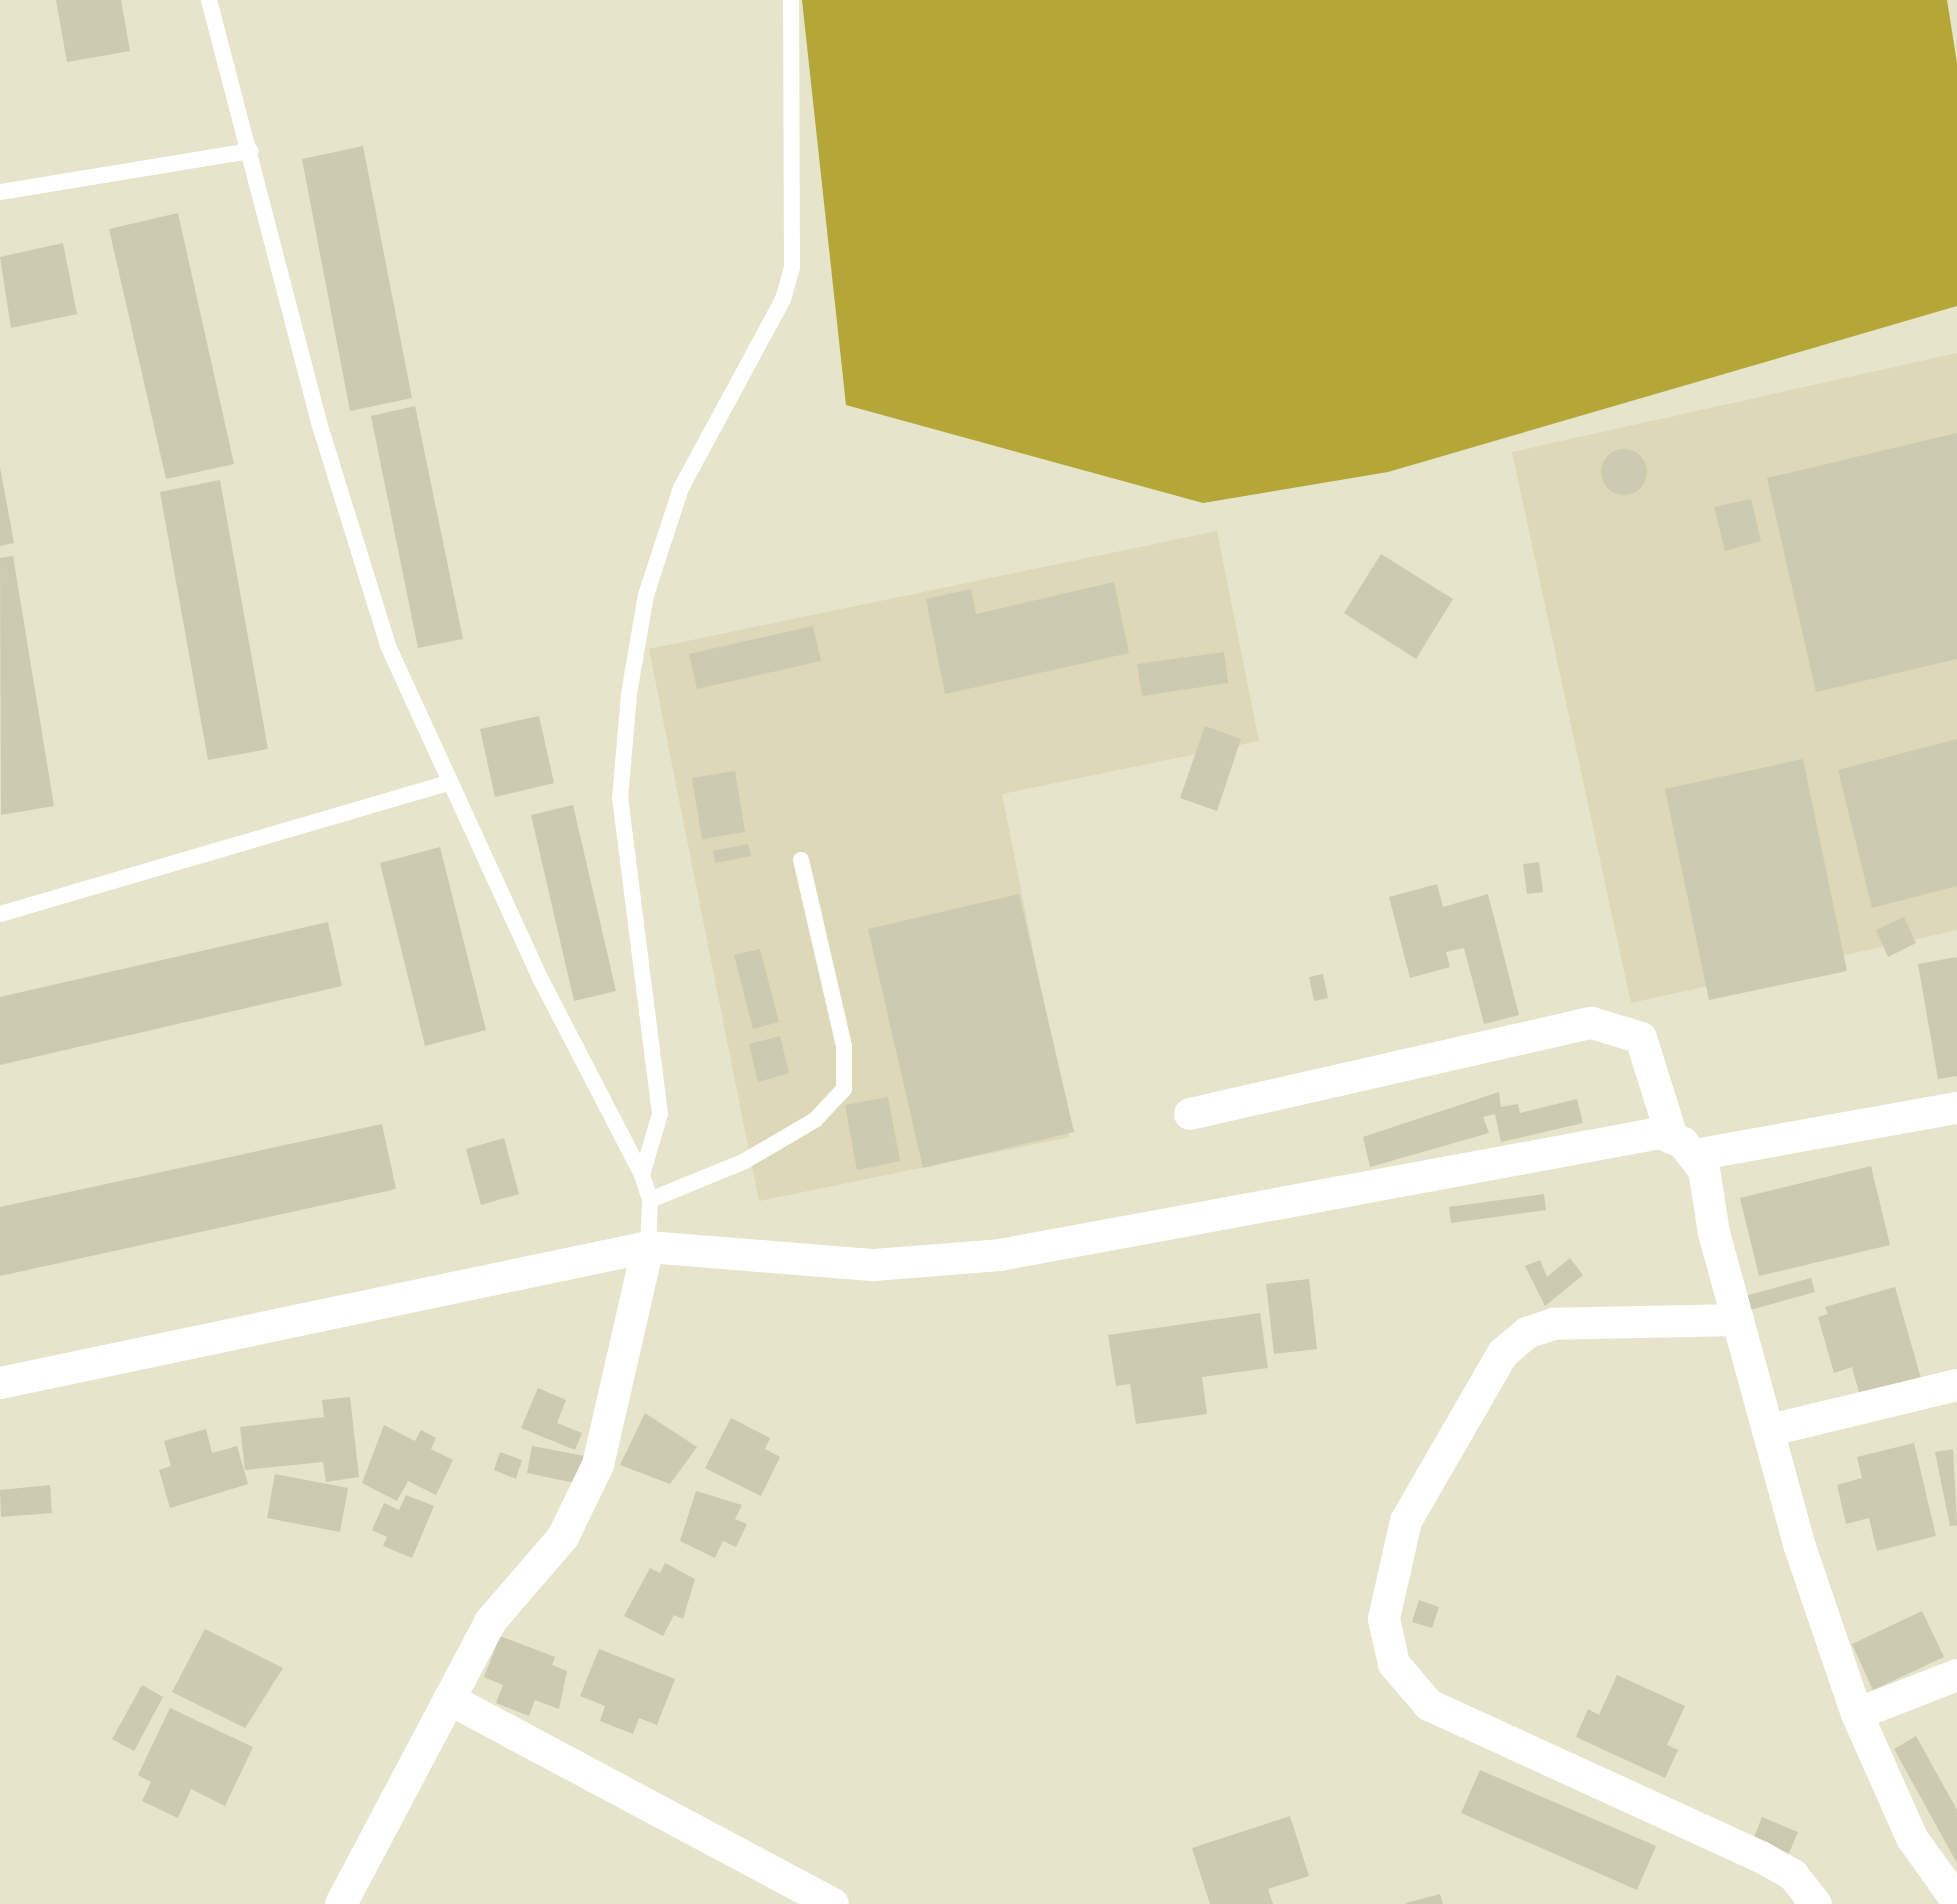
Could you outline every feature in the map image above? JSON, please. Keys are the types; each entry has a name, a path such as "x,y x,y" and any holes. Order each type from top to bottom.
{"street":[{"path":"1190,1114 1592,1023 1641,1038 1683,1146 1771,1430 1800,1547 1857,1714 1912,1838 1957,1901"},
{"path":"0,1383 648,1247 874,1265 1000,1255 1640,1133 1683,1146 1957,1108"},
{"path":"341,1904 490,1622 563,1537 598,1465 648,1247"},
{"path":"1738,1320 1554,1324 1527,1333 1503,1353 1412,1509 1384,1619 1394,1664 1429,1705 1761,1857 1793,1875 1816,1904"},
{"path":"1771,1430 1957,1385"},
{"path":"1857,1714 1957,1675"},
{"path":"449,1699 823,1902"}],"lane":[{"path":"209,0 251,151 321,429 389,648 450,782 642,1175 650,1200 648,1247"},
{"path":"642,1175 660,1114 620,799 629,694 646,595 681,488 783,299 792,267 791,0"},
{"path":"0,192 251,151"},
{"path":"0,914 450,782"},
{"path":"650,1200 755,1155 815,1120 844,1089 844,1046 801,860"}],"shaded area":[{"path":"802,0 1947,0 1957,63 1957,306 1388,472 1203,503 846,405"},
{"path":"1957,353 1957,930 1631,1003 1512,452"},
{"path":"1217,531 1259,741 1002,794 1070,1137 759,1201 649,649"}],"building":[{"path":"56,0 121,0 130,51 67,62"},
{"path":"363,146 412,398 350,411 302,159"},
{"path":"178,213 234,464 166,479 109,229"},
{"path":"63,243 77,314 11,328 0,257"},
{"path":"415,406 463,639 418,648 371,416"},
{"path":"1957,433 1957,659 1816,692 1767,478"},
{"path":"1624,449 1640,456 1647,472 1640,488 1624,495 1608,488 1601,472 1608,456"},
{"path":"0,467 14,543 0,546"},
{"path":"220,480 268,749 208,760 160,492"},
{"path":"1751,499 1761,541 1725,551 1714,507"},
{"path":"1381,554 1453,599 1416,659 1344,613"},
{"path":"13,556 54,806 1,815 0,558"},
{"path":"1114,582 1129,653 945,694 926,599 971,589 976,614"},
{"path":"813,626 821,661 697,689 689,654"},
{"path":"1224,652 1228,683 1142,696 1137,664"},
{"path":"539,716 554,783 495,797 480,729"},
{"path":"1205,726 1241,739 1217,811 1180,798"},
{"path":"1957,739 1957,886 1872,908 1838,770"},
{"path":"1803,759 1847,971 1709,1000 1665,789"},
{"path":"735,771 745,832 702,839 692,778"},
{"path":"573,805 616,991 574,1001 531,815"},
{"path":"748,844 751,856 715,863 713,851"},
{"path":"440,847 486,1030 425,1046 380,863"},
{"path":"1539,862 1543,892 1527,894 1523,864"},
{"path":"1437,884 1443,907 1488,894 1519,1015 1484,1024 1464,948 1446,952 1450,967 1410,978 1389,897"},
{"path":"1019,894 1074,1132 923,1168 868,929"},
{"path":"1904,917 1916,943 1888,957 1876,930"},
{"path":"328,922 342,986 0,1065 0,997"},
{"path":"760,949 779,1022 753,1029 734,955"},
{"path":"1957,957 1957,1076 1938,1079 1918,964"},
{"path":"1323,974 1328,998 1314,1001 1309,977"},
{"path":"780,1036 789,1073 758,1082 749,1044"},
{"path":"1499,1092 1501,1107 1518,1104 1520,1113 1577,1099 1583,1123 1501,1142 1495,1114 1483,1117 1489,1133 1370,1167 1363,1137"},
{"path":"888,1097 900,1161 857,1170 845,1105"},
{"path":"382,1124 396,1189 0,1276 0,1207"},
{"path":"504,1138 519,1194 481,1205 466,1149"},
{"path":"1871,1166 1890,1245 1759,1276 1740,1198"},
{"path":"1544,1194 1546,1210 1451,1223 1449,1207"},
{"path":"1570,1258 1583,1275 1545,1306 1525,1266 1540,1260 1547,1277"},
{"path":"1811,1278 1815,1292 1750,1310 1745,1296"},
{"path":"1309,1279 1317,1349 1274,1354 1266,1284"},
{"path":"1895,1287 1922,1382 1861,1400 1852,1367 1834,1373 1818,1317 1828,1314 1825,1307"},
{"path":"1260,1313 1268,1368 1202,1377 1207,1414 1136,1424 1130,1384 1116,1386 1108,1335"},
{"path":"538,1388 566,1400 557,1423 582,1433 575,1450 521,1428"},
{"path":"350,1397 359,1477 326,1482 323,1462 245,1470 240,1427 324,1417 322,1400"},
{"path":"645,1413 697,1447 670,1484 620,1465"},
{"path":"731,1418 770,1438 765,1449 780,1457 761,1496 705,1468"},
{"path":"384,1425 415,1441 421,1430 436,1438 431,1449 453,1460 436,1495 408,1481 397,1501 362,1483"},
{"path":"206,1429 212,1453 237,1446 248,1484 170,1508 159,1470 171,1466 164,1441"},
{"path":"1914,1443 1936,1536 1877,1551 1869,1518 1846,1524 1837,1485 1862,1478 1857,1457"},
{"path":"532,1446 585,1456 580,1484 527,1473"},
{"path":"1953,1449 1957,1525 1950,1526 1935,1452"},
{"path":"500,1452 522,1460 516,1479 494,1470"},
{"path":"275,1474 348,1488 340,1532 267,1518"},
{"path":"50,1485 52,1513 1,1517 0,1490"},
{"path":"696,1491 742,1505 735,1519 747,1524 736,1547 723,1541 715,1558 680,1541"},
{"path":"406,1495 434,1506 412,1558 383,1546 387,1537 372,1530 384,1503 399,1510"},
{"path":"665,1563 695,1579 683,1619 674,1615 663,1636 624,1616 650,1568 660,1573"},
{"path":"1419,1600 1439,1607 1432,1628 1412,1622"},
{"path":"1922,1611 1944,1657 1873,1690 1852,1644"},
{"path":"205,1629 283,1668 245,1728 172,1692"},
{"path":"500,1636 555,1657 552,1665 567,1671 559,1709 535,1700 529,1716 496,1703 503,1685 484,1677"},
{"path":"599,1649 675,1679 657,1725 639,1718 633,1734 600,1721 605,1706 580,1696"},
{"path":"1617,1675 1685,1706 1667,1745 1678,1750 1665,1778 1576,1737 1588,1709 1599,1715"},
{"path":"142,1685 163,1697 134,1751 112,1739"},
{"path":"170,1708 253,1747 225,1806 191,1789 178,1818 142,1801 151,1782 138,1775"},
{"path":"1916,1736 1957,1810 1957,1863 1894,1749"},
{"path":"1480,1770 1656,1846 1637,1890 1461,1813"},
{"path":"1290,1816 1309,1876 1268,1889 1273,1904 1210,1904 1192,1848"},
{"path":"1762,1817 1798,1832 1786,1860 1751,1845"},
{"path":"1440,1894 1443,1904 1406,1904 1406,1903"}]}
